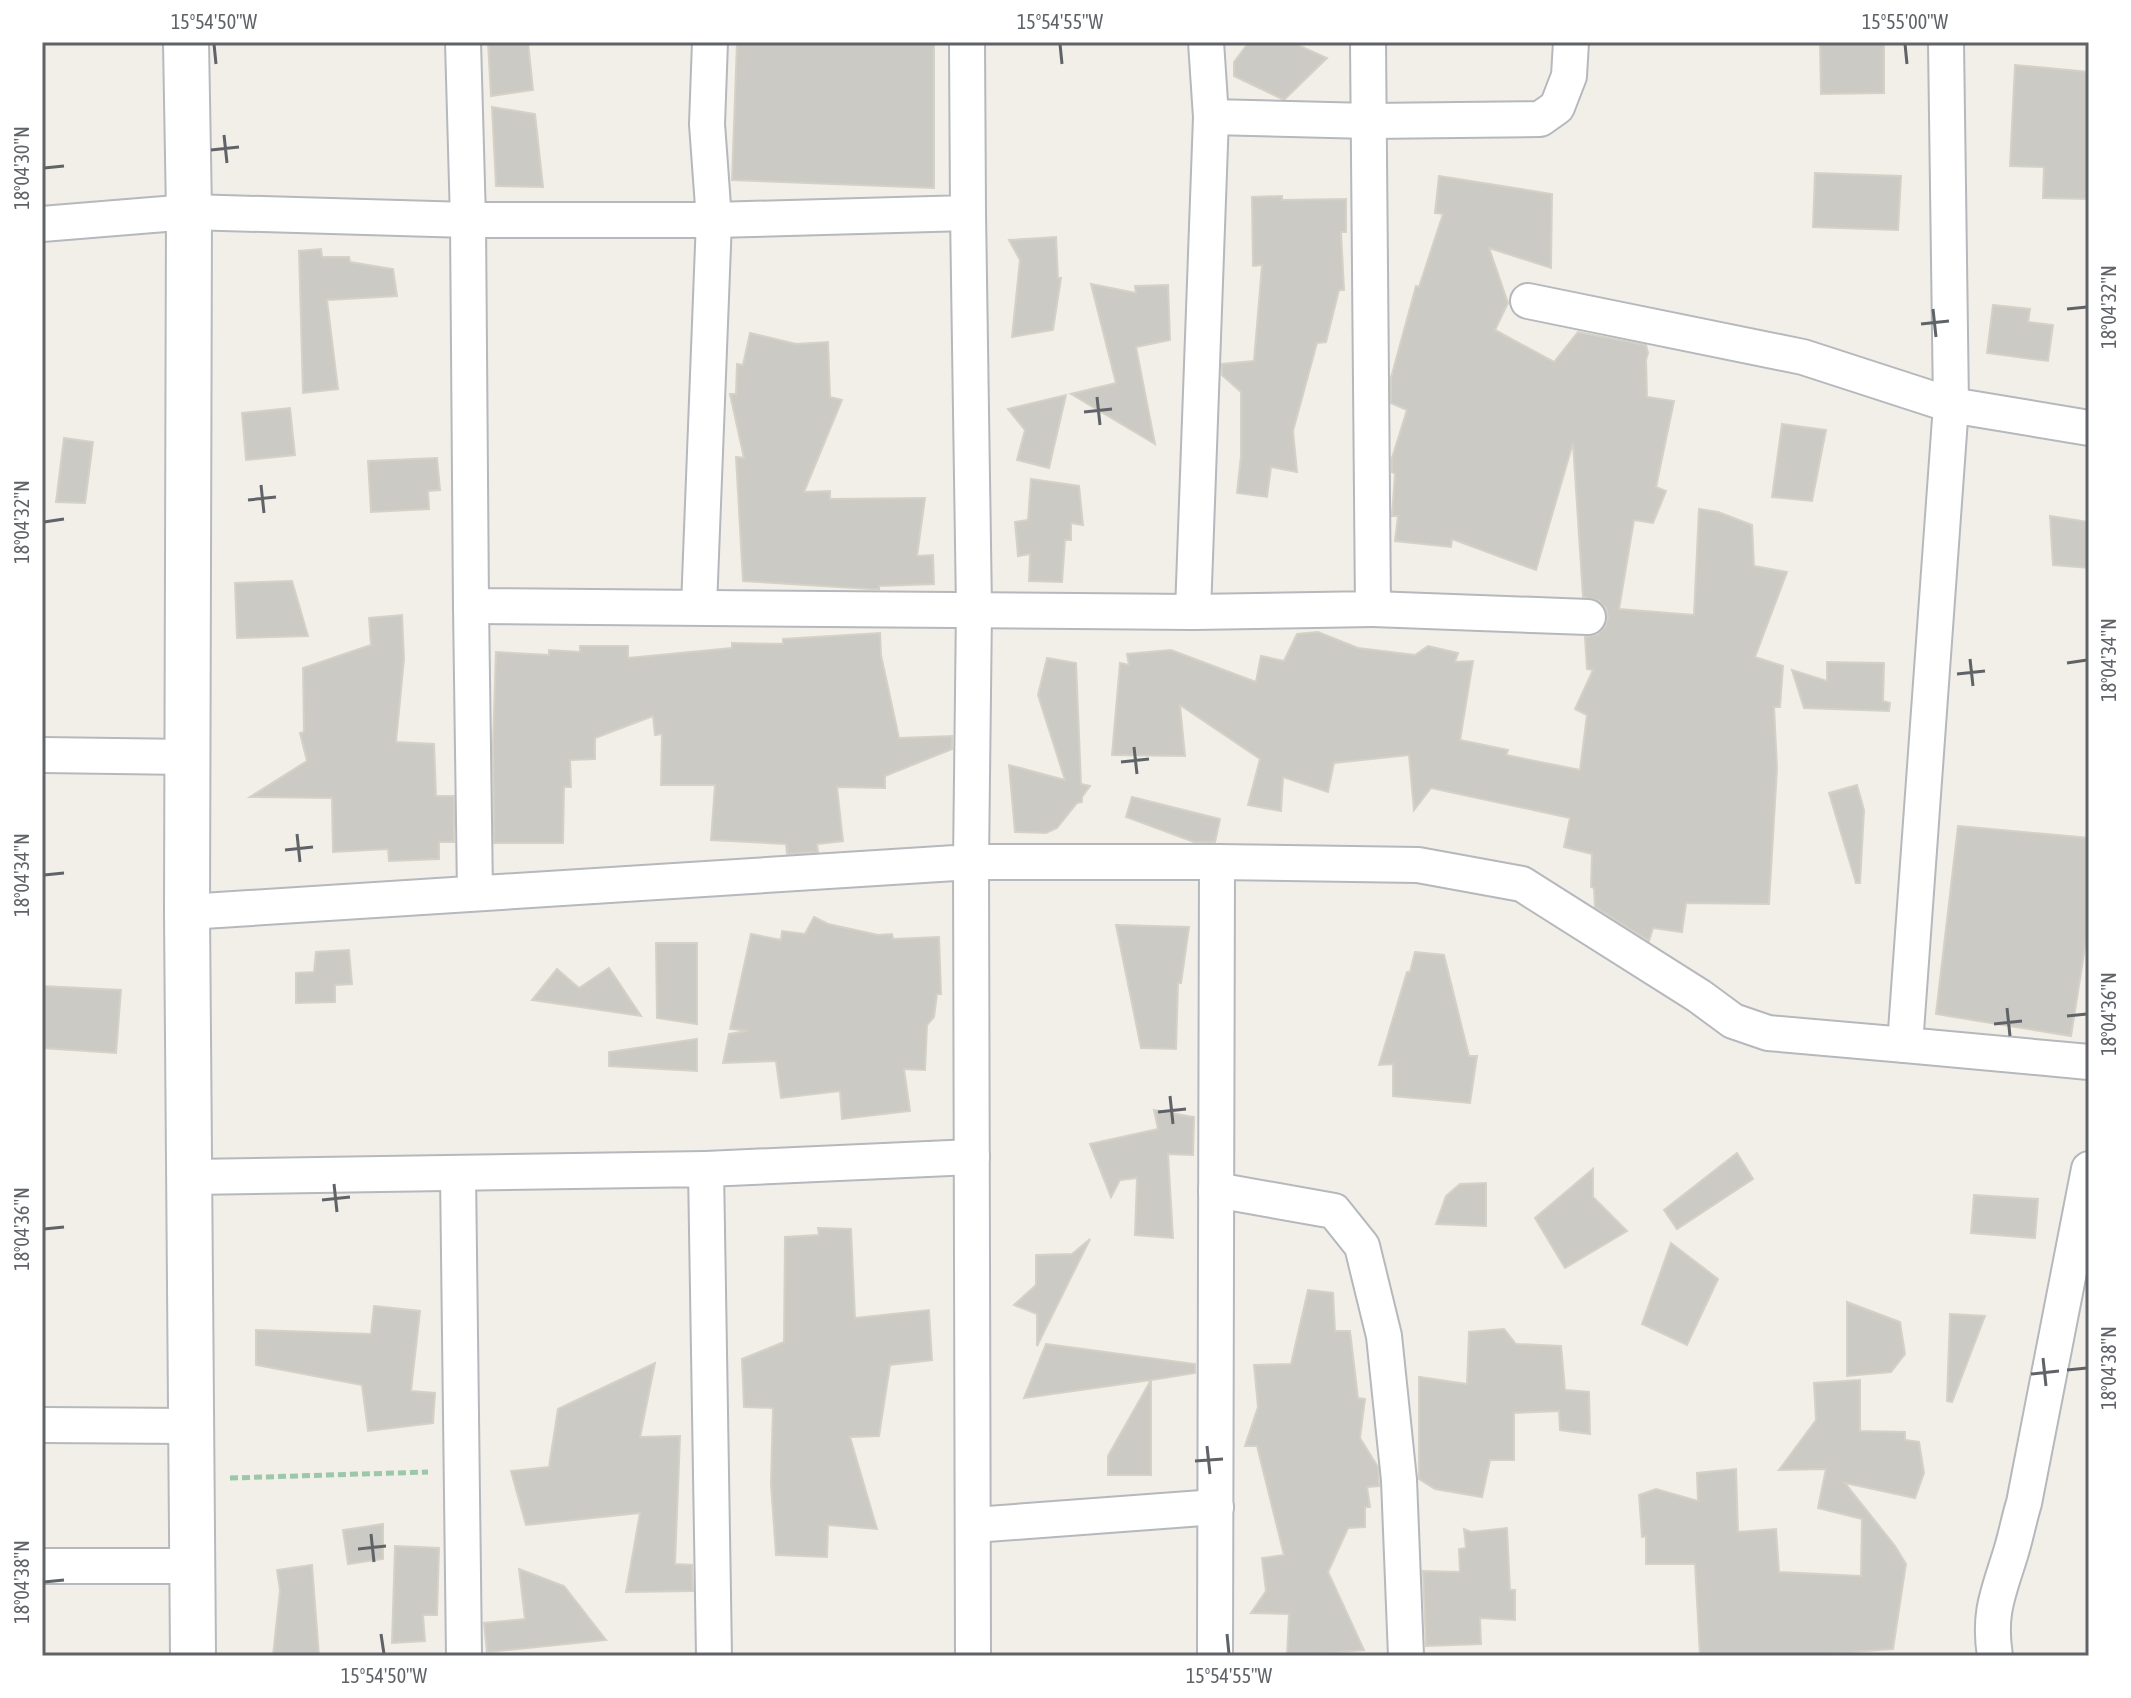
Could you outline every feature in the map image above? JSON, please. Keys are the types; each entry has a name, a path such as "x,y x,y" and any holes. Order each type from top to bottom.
{"street":[{"path":"186,42 189,212 187,912 193,1656"},
{"path":"463,42 468,220 475,893"},
{"path":"699,607 714,220 707,124 710,42"},
{"path":"967,42 974,609 971,862 973,1656"},
{"path":"1193,612 1211,117 1206,42"},
{"path":"1368,42 1373,609"},
{"path":"1211,117 1369,121 1540,119 1557,107 1569,76 1571,42"},
{"path":"1905,1045 1951,405 1946,42"},
{"path":"42,224 189,212 468,220 714,220 968,213"},
{"path":"1528,301 1803,357 1951,405 2089,428"},
{"path":"471,606 1193,612 1373,609 1588,617"},
{"path":"42,755 188,757"},
{"path":"187,912 971,862 1418,865 1522,884 1699,996 1733,1021 1768,1033 2089,1062"},
{"path":"1215,1656 1217,862"},
{"path":"189,1177 706,1169 972,1157"},
{"path":"706,1169 714,1656"},
{"path":"1995,1656 1992,1635 1995,1597 2024,1503 2089,1169"},
{"path":"458,1173 464,1656"},
{"path":"1216,1190 1334,1211 1362,1246 1385,1350 1399,1480 1406,1656"},
{"path":"42,1425 190,1426"},
{"path":"974,1525 1216,1507"},
{"path":"42,1566 192,1566"}],"path":[{"path":"191,1480 461,1471"}],"building":[{"path":"488,42 528,42 533,90 491,96"},
{"path":"737,42 934,42 934,188 732,180"},
{"path":"1249,42 1291,42 1327,58 1282,99 1234,76 1234,62"},
{"path":"1820,42 1884,42 1884,93 1821,94"},
{"path":"2015,65 2089,72 2089,199 2043,198 2044,167 2010,166"},
{"path":"492,107 535,114 543,187 496,186"},
{"path":"1815,173 1901,176 1898,230 1813,227"},
{"path":"1439,176 1552,194 1551,268 1489,248 1508,303 1495,330 1554,362 1578,332 1646,345 1647,397 1674,401 1656,487 1666,491 1653,523 1634,520 1619,609 1694,615 1699,509 1718,512 1752,525 1754,566 1787,572 1755,657 1783,666 1780,707 1774,707 1777,768 1769,904 1686,903 1682,932 1653,928 1649,941 1595,907 1594,888 1591,887 1592,854 1564,847 1570,818 1431,788 1414,810 1409,755 1334,763 1328,792 1283,777 1281,811 1248,805 1260,759 1180,705 1185,756 1112,755 1120,663 1129,665 1127,654 1171,650 1256,682 1261,656 1284,661 1297,634 1318,632 1358,648 1415,655 1428,646 1458,653 1455,662 1473,661 1460,740 1508,750 1506,755 1580,770 1587,715 1575,709 1593,670 1587,669 1585,637 1598,634 1605,627 1608,617 1606,608 1599,601 1583,597 1573,443 1536,570 1452,539 1451,547 1395,541 1398,516 1392,516 1395,474 1392,472 1392,458 1407,410 1391,403 1391,378 1416,286 1419,287 1443,214 1435,213"},
{"path":"1282,196 1282,200 1346,199 1346,232 1341,232 1344,290 1339,290 1326,342 1317,343 1293,431 1297,472 1271,467 1267,497 1237,493 1241,456 1241,392 1222,375 1222,364 1254,361 1262,265 1253,266 1252,197"},
{"path":"1056,237 1058,278 1061,278 1053,330 1012,337 1020,260 1009,240"},
{"path":"321,249 322,257 349,257 350,262 393,269 397,296 327,300 338,389 303,393 299,251"},
{"path":"1091,284 1136,293 1135,286 1168,285 1170,340 1136,347 1155,444 1071,394 1116,383"},
{"path":"1993,305 2030,309 2028,322 2053,325 2048,361 1987,353"},
{"path":"750,333 796,344 828,342 830,397 842,400 804,492 830,491 830,499 925,498 917,556 933,555 934,584 871,589 743,581 736,457 744,458 730,394 736,394 737,364 743,365"},
{"path":"1066,395 1049,468 1017,460 1025,430 1008,409"},
{"path":"290,408 295,455 246,460 242,413"},
{"path":"1782,424 1826,430 1812,501 1772,497"},
{"path":"64,438 93,442 85,503 56,502"},
{"path":"437,458 440,490 428,491 429,509 371,512 368,461"},
{"path":"1031,479 1079,486 1083,525 1071,523 1071,540 1065,540 1062,582 1029,581 1030,554 1018,556 1015,522 1028,520"},
{"path":"2050,516 2089,522 2089,568 2053,565"},
{"path":"292,581 308,636 237,638 235,583"},
{"path":"402,615 404,659 396,742 434,744 436,796 454,796 454,842 439,842 439,859 389,861 388,849 333,852 332,798 250,797 307,761 300,733 304,732 303,668 371,645 369,618"},
{"path":"880,633 881,655 899,738 952,736 952,749 885,776 885,788 837,787 843,841 817,844 818,852 787,854 786,844 711,840 715,785 661,785 662,734 655,735 653,716 595,738 595,759 570,760 571,787 564,787 563,843 494,843 496,652 549,655 549,650 580,652 580,646 628,646 628,658 732,648 732,643 783,644 783,639"},
{"path":"1047,658 1076,663 1081,784 1090,786 1082,802 1077,803 1057,828 1046,833 1015,832 1009,765 1065,780 1038,695"},
{"path":"1827,662 1884,663 1883,701 1890,703 1889,711 1804,708 1792,670 1827,681"},
{"path":"1857,785 1864,810 1860,883 1856,883 1829,793"},
{"path":"1132,797 1220,819 1215,842 1194,842 1126,817"},
{"path":"1958,826 2089,838 2089,922 2071,1036 1936,1014"},
{"path":"814,917 828,924 878,935 892,934 893,939 939,937 941,994 937,994 934,1017 927,1025 925,1070 904,1069 910,1111 842,1119 840,1091 781,1098 776,1061 723,1063 729,1034 748,1031 730,1029 751,934 781,940 782,931 805,934"},
{"path":"1116,925 1189,927 1181,983 1178,983 1176,1049 1141,1048"},
{"path":"656,943 697,943 697,1024 657,1018"},
{"path":"349,950 352,984 335,985 335,1002 296,1003 296,973 314,972 316,952"},
{"path":"1415,952 1444,955 1469,1056 1477,1056 1470,1103 1393,1096 1393,1064 1379,1065"},
{"path":"609,968 641,1016 532,1000 557,969 579,988"},
{"path":"42,986 121,990 116,1053 42,1048"},
{"path":"697,1039 697,1071 609,1066 609,1052"},
{"path":"1154,1110 1194,1117 1193,1155 1168,1154 1173,1238 1135,1235 1137,1178 1120,1180 1111,1197 1090,1144 1158,1129"},
{"path":"1737,1153 1753,1179 1677,1229 1664,1210"},
{"path":"1593,1169 1593,1197 1627,1231 1565,1268 1535,1218"},
{"path":"1486,1183 1486,1226 1436,1224 1446,1196 1460,1184"},
{"path":"1974,1195 2038,1199 2035,1238 1971,1233"},
{"path":"818,1228 851,1229 855,1318 929,1310 932,1360 890,1365 879,1436 850,1437 877,1529 828,1525 827,1557 776,1555 771,1484 773,1408 744,1407 742,1359 784,1342 785,1237 819,1235"},
{"path":"1090,1239 1037,1346 1037,1314 1014,1305 1036,1285 1036,1255 1072,1254"},
{"path":"1671,1243 1718,1279 1687,1345 1642,1324"},
{"path":"1308,1290 1333,1293 1335,1331 1350,1331 1358,1398 1365,1399 1360,1438 1378,1467 1379,1486 1367,1487 1370,1507 1365,1507 1365,1527 1348,1528 1328,1572 1364,1650 1287,1656 1289,1614 1251,1613 1266,1591 1262,1558 1284,1555 1257,1446 1245,1446 1258,1407 1254,1365 1291,1364"},
{"path":"1847,1302 1900,1322 1905,1354 1891,1372 1847,1376"},
{"path":"374,1306 420,1311 411,1391 435,1393 433,1423 368,1431 362,1385 256,1365 256,1330 371,1334"},
{"path":"1950,1314 1985,1316 1952,1402 1947,1401"},
{"path":"1504,1329 1516,1344 1561,1346 1565,1390 1589,1392 1590,1434 1560,1430 1559,1411 1514,1413 1514,1460 1490,1460 1482,1497 1435,1489 1419,1479 1419,1377 1467,1384 1469,1332"},
{"path":"1046,1344 1195,1364 1195,1373 1024,1398"},
{"path":"655,1363 640,1437 680,1436 675,1564 692,1565 693,1591 626,1592 640,1513 526,1525 511,1471 549,1467 558,1409"},
{"path":"1151,1380 1151,1475 1108,1475 1108,1456"},
{"path":"1860,1380 1860,1431 1905,1432 1905,1440 1919,1442 1924,1473 1915,1498 1845,1483 1906,1564 1893,1649 1796,1656 1700,1656 1695,1564 1646,1564 1646,1536 1642,1537 1639,1495 1656,1489 1698,1501 1697,1473 1736,1469 1738,1532 1776,1529 1779,1572 1861,1576 1862,1519 1818,1508 1826,1469 1779,1470 1816,1420 1814,1383"},
{"path":"383,1524 383,1559 348,1564 343,1530"},
{"path":"1507,1528 1510,1590 1515,1590 1515,1620 1480,1618 1481,1644 1426,1646 1423,1571 1460,1572 1459,1549 1466,1548 1464,1529 1471,1532"},
{"path":"395,1546 439,1548 437,1615 423,1615 425,1641 392,1643"},
{"path":"312,1565 319,1656 273,1656 280,1590 277,1570"},
{"path":"519,1569 564,1586 606,1640 487,1652 484,1623 525,1619"}]}
